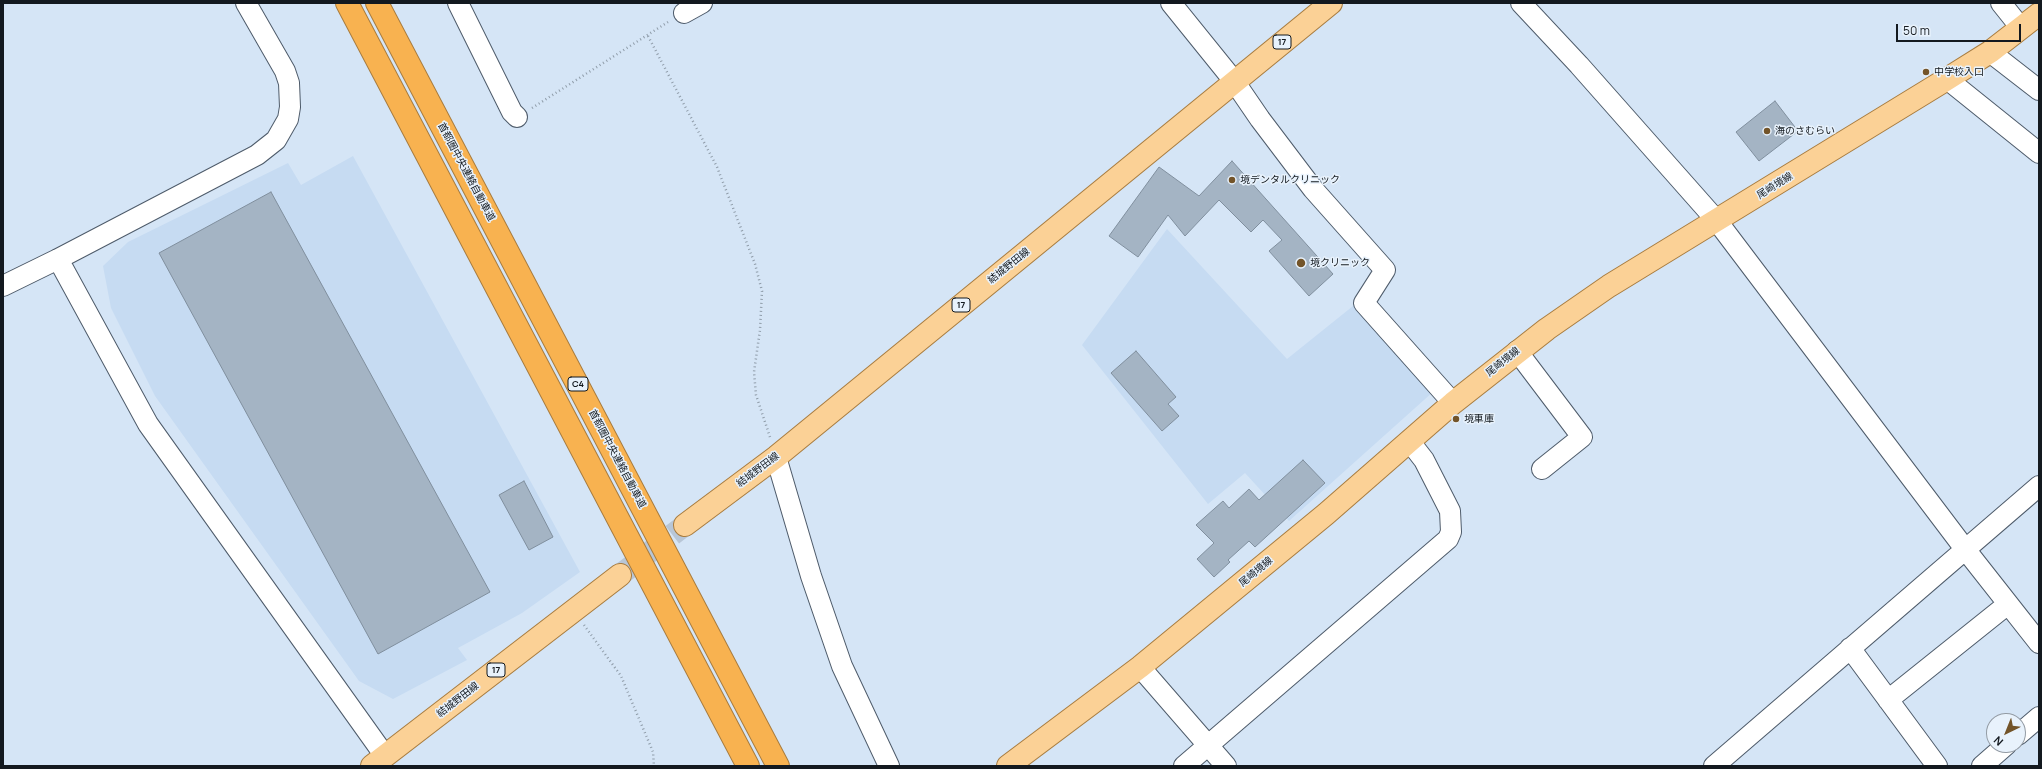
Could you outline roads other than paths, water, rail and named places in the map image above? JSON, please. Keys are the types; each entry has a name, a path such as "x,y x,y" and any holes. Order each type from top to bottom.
{"highway":[{"name":"首都圏中央連絡自動車道","path":"377,3 778,766"},
{"name":"C4","path":"348,5 748,766"}],"main road":[{"name":"結城野田線","path":"685,525 776,457 1331,3"},
{"name":"尾崎境線","path":"1008,766 1140,667 1320,519 1453,403 1517,351 1597,294 1990,52 2039,14"},
{"name":"結城野田線","path":"378,761 620,575"}],"street":[{"path":"3,286 58,259 257,155 276,140 288,119 291,101 289,82 285,71 246,3"},
{"path":"458,3 512,112 517,117"},
{"path":"684,12 702,3"},
{"path":"1171,3 1234,81 1260,119 1313,189 1385,270 1364,303 1453,403"},
{"path":"1521,3 1579,65 1717,221 1965,550 2039,643"},
{"path":"2001,3 2021,28"},
{"path":"1990,52 2039,90"},
{"path":"1947,79 2039,153"},
{"path":"58,259 148,424 378,761"},
{"path":"1517,351 1582,437 1542,469"},
{"path":"1184,766 1206,745 1448,539 1451,532 1450,510 1424,460 1410,442"},
{"path":"776,457 811,576 842,666 889,766"},
{"path":"1714,766 2039,486"},
{"path":"1888,700 2008,604"},
{"path":"1850,648 1937,766"},
{"path":"1140,667 1206,745 1226,766"},
{"path":"2026,729 2039,718"},
{"path":"1982,766 1997,753"}],"tunnel":[{"path":"620,575 685,525"}],"place":[{"name":"中学校入口","path":"1926,72"},
{"name":"海のさむらい","path":"1767,131"},
{"name":"境デンタルクリニック","path":"1232,180"},
{"name":"境クリニック","path":"1301,263"},
{"name":"境車庫","path":"1456,419"}]}
